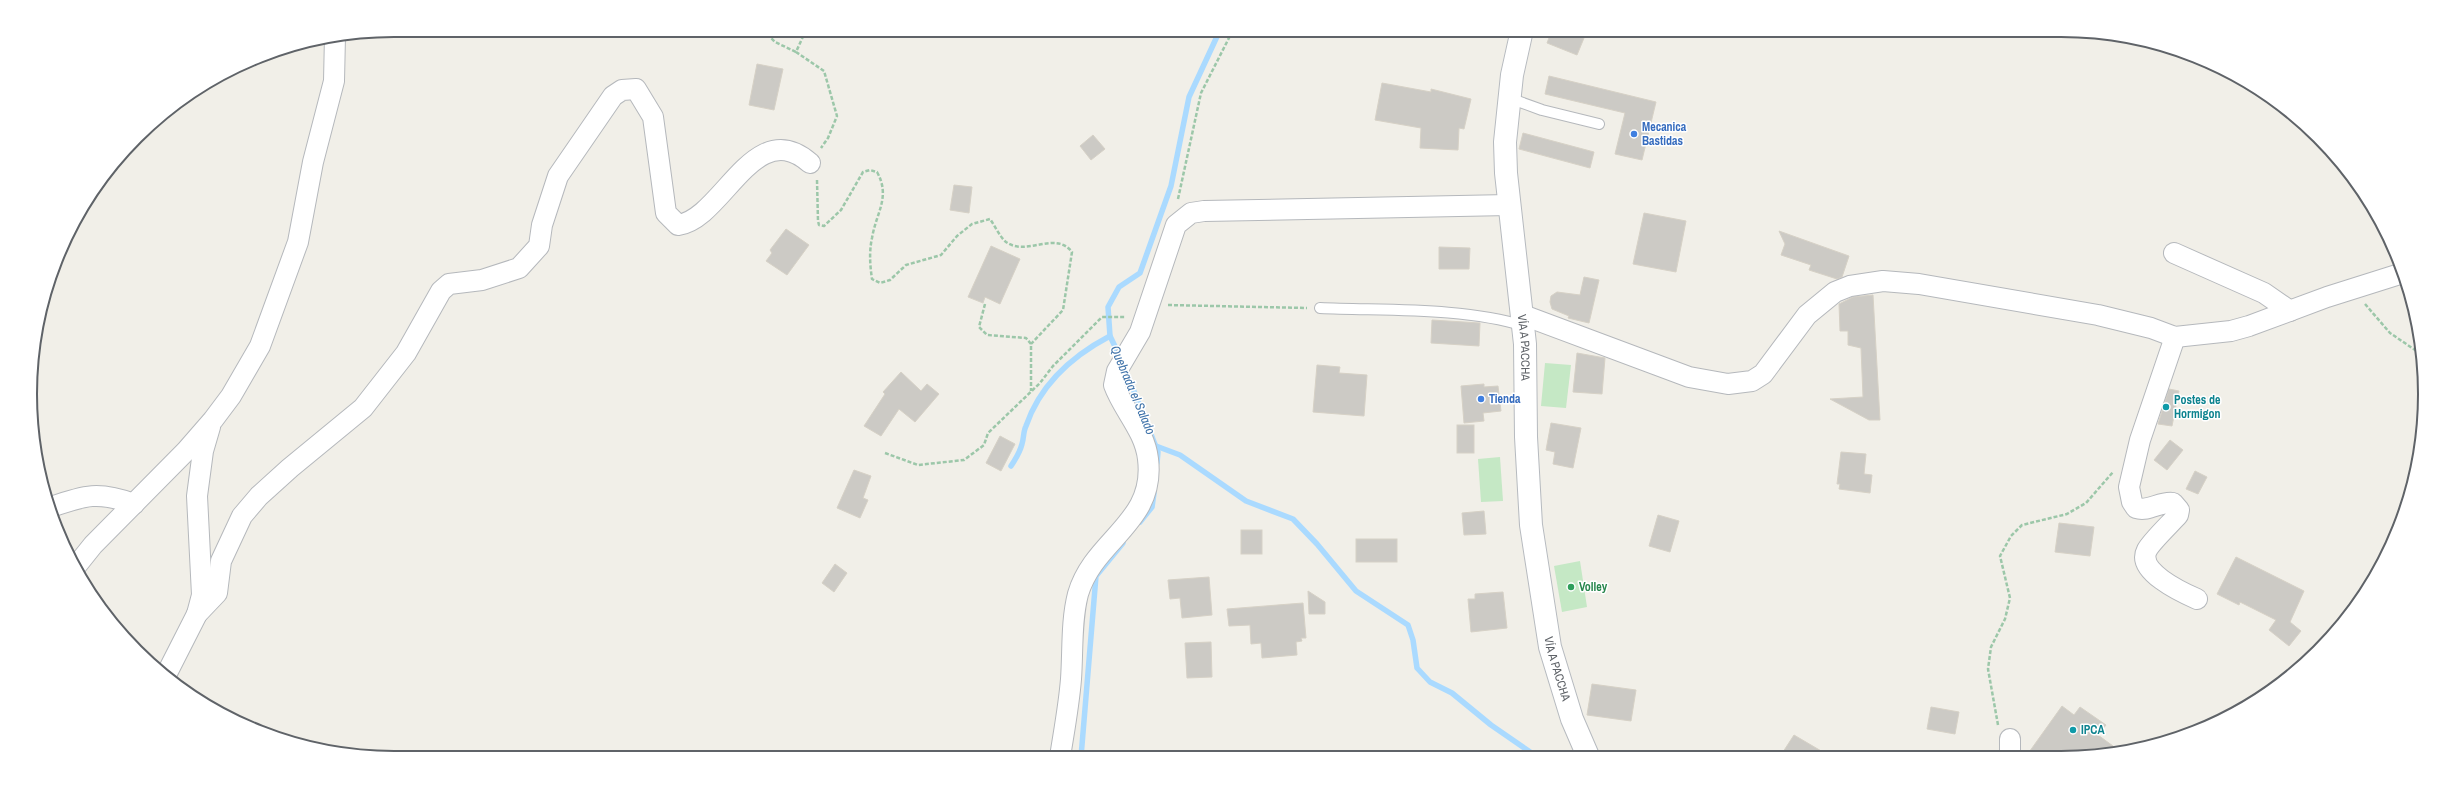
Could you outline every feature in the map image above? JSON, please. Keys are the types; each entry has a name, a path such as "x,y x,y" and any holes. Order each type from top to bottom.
{"main road":[{"name":"VÍA A PACCHA","path":"1521,37 1509,98 1505,142 1509,205 1523,320 1531,525 1550,646 1572,719 1586,751"}],"street":[{"path":"79,562 93,545 186,451 213,420 231,396 260,346 298,242 313,162 334,81 335,42"},
{"path":"197,614 217,593 221,561 242,516 259,496 290,468 362,408 406,353 441,291 449,284 482,280 519,268 539,246 542,225 558,176 613,96 622,90 636,89 653,117 666,213 678,225 687,224 701,215 752,161 765,153 784,151 804,158 810,163"},
{"path":"1061,751 1071,680 1074,620 1078,594 1088,569 1135,516 1147,491 1148,458 1135,423 1114,385 1117,371 1140,332 1176,225 1191,213 1204,211 1509,205"},
{"path":"2174,253 2264,293 2290,311"},
{"path":"1523,320 1689,376 1728,384 1752,381 1764,374 1807,315 1835,292 1850,286 1883,281 1919,284 2098,315 2151,328 2175,337 2231,331 2352,288 2397,275"},
{"path":"2175,337 2138,448 2129,487 2130,495 2136,508 2141,510 2163,502 2173,503 2179,510 2178,515 2147,550 2146,563 2151,571 2160,578 2197,599"},
{"path":"169,670 197,614 202,595 197,496 203,451 213,420"},
{"path":"55,506 96,495 112,496 134,504"}],"lane":[{"path":"1509,98 1542,110 1599,124"},
{"path":"1320,308 1444,314 1523,320"}],"path":[{"path":"770,37 775,42 796,52 824,71 838,116 828,138 810,163 817,180 819,224 824,226 841,210 863,172 870,170 877,172 883,182 882,206 872,237 870,260 872,279 880,283 890,280 896,272 906,265 941,255 957,236 972,224 983,219 990,219 1006,241 1020,248 1058,242 1066,245 1072,252 1063,310 1030,344"},
{"path":"796,52 803,37"},
{"path":"1176,225 1174,214 1201,93 1229,37"},
{"path":"2352,288 2390,333 2415,350"},
{"path":"985,304 979,328 987,336 1026,338 1030,344 1031,391"},
{"path":"1147,308 1178,304 1320,308"},
{"path":"885,452 918,465 964,460 984,446 988,433 1031,391 1102,317 1120,317"},
{"path":"2010,747 2001,736 1988,670 1992,647 2005,620 2010,598 2000,556 2011,536 2022,525 2067,514 2086,503 2116,468"}],"green space":[{"path":"1545,363 1571,365 1566,408 1541,406"},
{"path":"1500,457 1503,501 1481,502 1478,459"},
{"name":"Volley","path":"1580,561 1587,607 1562,612 1554,566"}],"building":[{"path":"1549,37 1584,38 1577,55 1547,43"},
{"path":"757,64 783,69 774,110 749,105"},
{"name":"Mecanica Bastidas","path":"1549,76 1656,102 1642,160 1615,154 1625,113 1545,94"},
{"path":"1382,83 1431,92 1431,89 1471,99 1464,129 1459,128 1458,150 1420,148 1421,128 1375,120"},
{"path":"1523,133 1594,152 1590,168 1519,149"},
{"path":"1093,135 1105,149 1091,160 1080,146"},
{"path":"954,185 972,187 969,213 950,210"},
{"path":"1644,213 1686,221 1676,272 1633,264"},
{"path":"786,229 809,245 787,275 766,261 772,253 770,250"},
{"path":"1779,231 1849,256 1842,277 1837,279 1809,270 1811,265 1781,255 1785,244"},
{"path":"991,246 1020,259 1000,304 985,297 983,303 968,297"},
{"path":"1439,247 1470,248 1469,269 1439,269"},
{"path":"1584,277 1599,280 1589,323 1568,318 1569,316 1552,309 1550,302 1551,296 1557,292 1580,295"},
{"path":"1873,295 1880,420 1869,420 1830,399 1863,397 1861,348 1848,345 1848,331 1840,331 1839,304 1853,297"},
{"path":"1432,320 1480,323 1479,346 1431,343"},
{"path":"1577,353 1605,358 1602,394 1573,392"},
{"path":"1317,365 1340,367 1339,373 1367,375 1364,416 1313,412"},
{"path":"901,372 921,391 927,384 939,394 915,422 899,409 881,436 864,426 885,394 883,392"},
{"name":"Tienda","path":"1484,384 1484,387 1498,386 1501,411 1483,413 1484,421 1464,423 1461,386"},
{"name":"Postes de Hormigon","path":"2169,389 2179,391 2172,426 2158,424"},
{"path":"1551,423 1581,428 1573,468 1553,464 1555,452 1546,450"},
{"path":"1457,425 1474,425 1474,453 1457,453"},
{"path":"1000,436 1015,444 1001,471 986,463"},
{"path":"2170,440 2183,450 2167,470 2154,460"},
{"path":"1841,452 1866,454 1864,474 1872,475 1870,493 1839,489 1840,484 1837,484"},
{"path":"854,470 871,476 863,498 868,500 860,518 837,508"},
{"path":"2195,471 2207,477 2198,494 2186,489"},
{"path":"1484,511 1486,534 1464,535 1462,513"},
{"path":"1658,515 1679,521 1670,552 1649,546"},
{"path":"2059,523 2094,527 2090,556 2055,552"},
{"path":"1241,530 1262,530 1262,554 1241,554"},
{"path":"1356,539 1397,539 1397,562 1356,562"},
{"path":"2236,557 2304,591 2290,622 2301,631 2289,646 2269,630 2276,620 2240,602 2239,605 2217,594"},
{"path":"835,564 847,573 834,592 822,583"},
{"path":"1209,577 1212,615 1182,618 1180,598 1170,599 1168,580"},
{"path":"1308,591 1325,602 1325,614 1309,614"},
{"path":"1503,592 1507,628 1471,632 1468,599 1475,599 1475,594"},
{"path":"1303,603 1306,638 1301,638 1302,641 1296,642 1297,655 1262,658 1261,643 1251,644 1250,625 1229,626 1227,609"},
{"path":"1211,642 1212,677 1187,678 1185,643"},
{"path":"1592,684 1636,690 1631,721 1587,715"},
{"name":"IPCA","path":"2062,706 2074,715 2080,707 2106,725 2098,735 2113,746 2108,748 2084,750 2030,751"},
{"path":"1931,707 1959,712 1955,734 1927,729"},
{"path":"1794,735 1821,751 1784,751"}],"waterway":[{"name":"Quebrada el Salado","path":"1120,357 1110,336 1108,307 1119,287 1140,273 1171,186 1189,97 1217,37"},
{"path":"1011,466 1020,450 1025,428 1032,411 1049,385 1070,362 1110,336"},
{"name":"Quebrada el Salado","path":"1124,366 1158,452 1157,463"},
{"path":"1156,446 1180,455 1246,501 1293,519 1317,544 1356,591 1408,625 1413,640 1417,668 1430,682 1452,693 1491,725 1529,751"},
{"name":"Quebrada el Salado","path":"1140,522 1152,507 1154,493"},
{"name":"Quebrada el Salado","path":"1081,751 1096,576 1123,543"}],"place":[{"name":"Mecanica Bastidas","path":"1634,134"},
{"name":"Tienda","path":"1481,399"},
{"name":"Postes de Hormigon","path":"2166,407"},
{"name":"Volley","path":"1571,587"},
{"name":"IPCA","path":"2073,730"}]}
